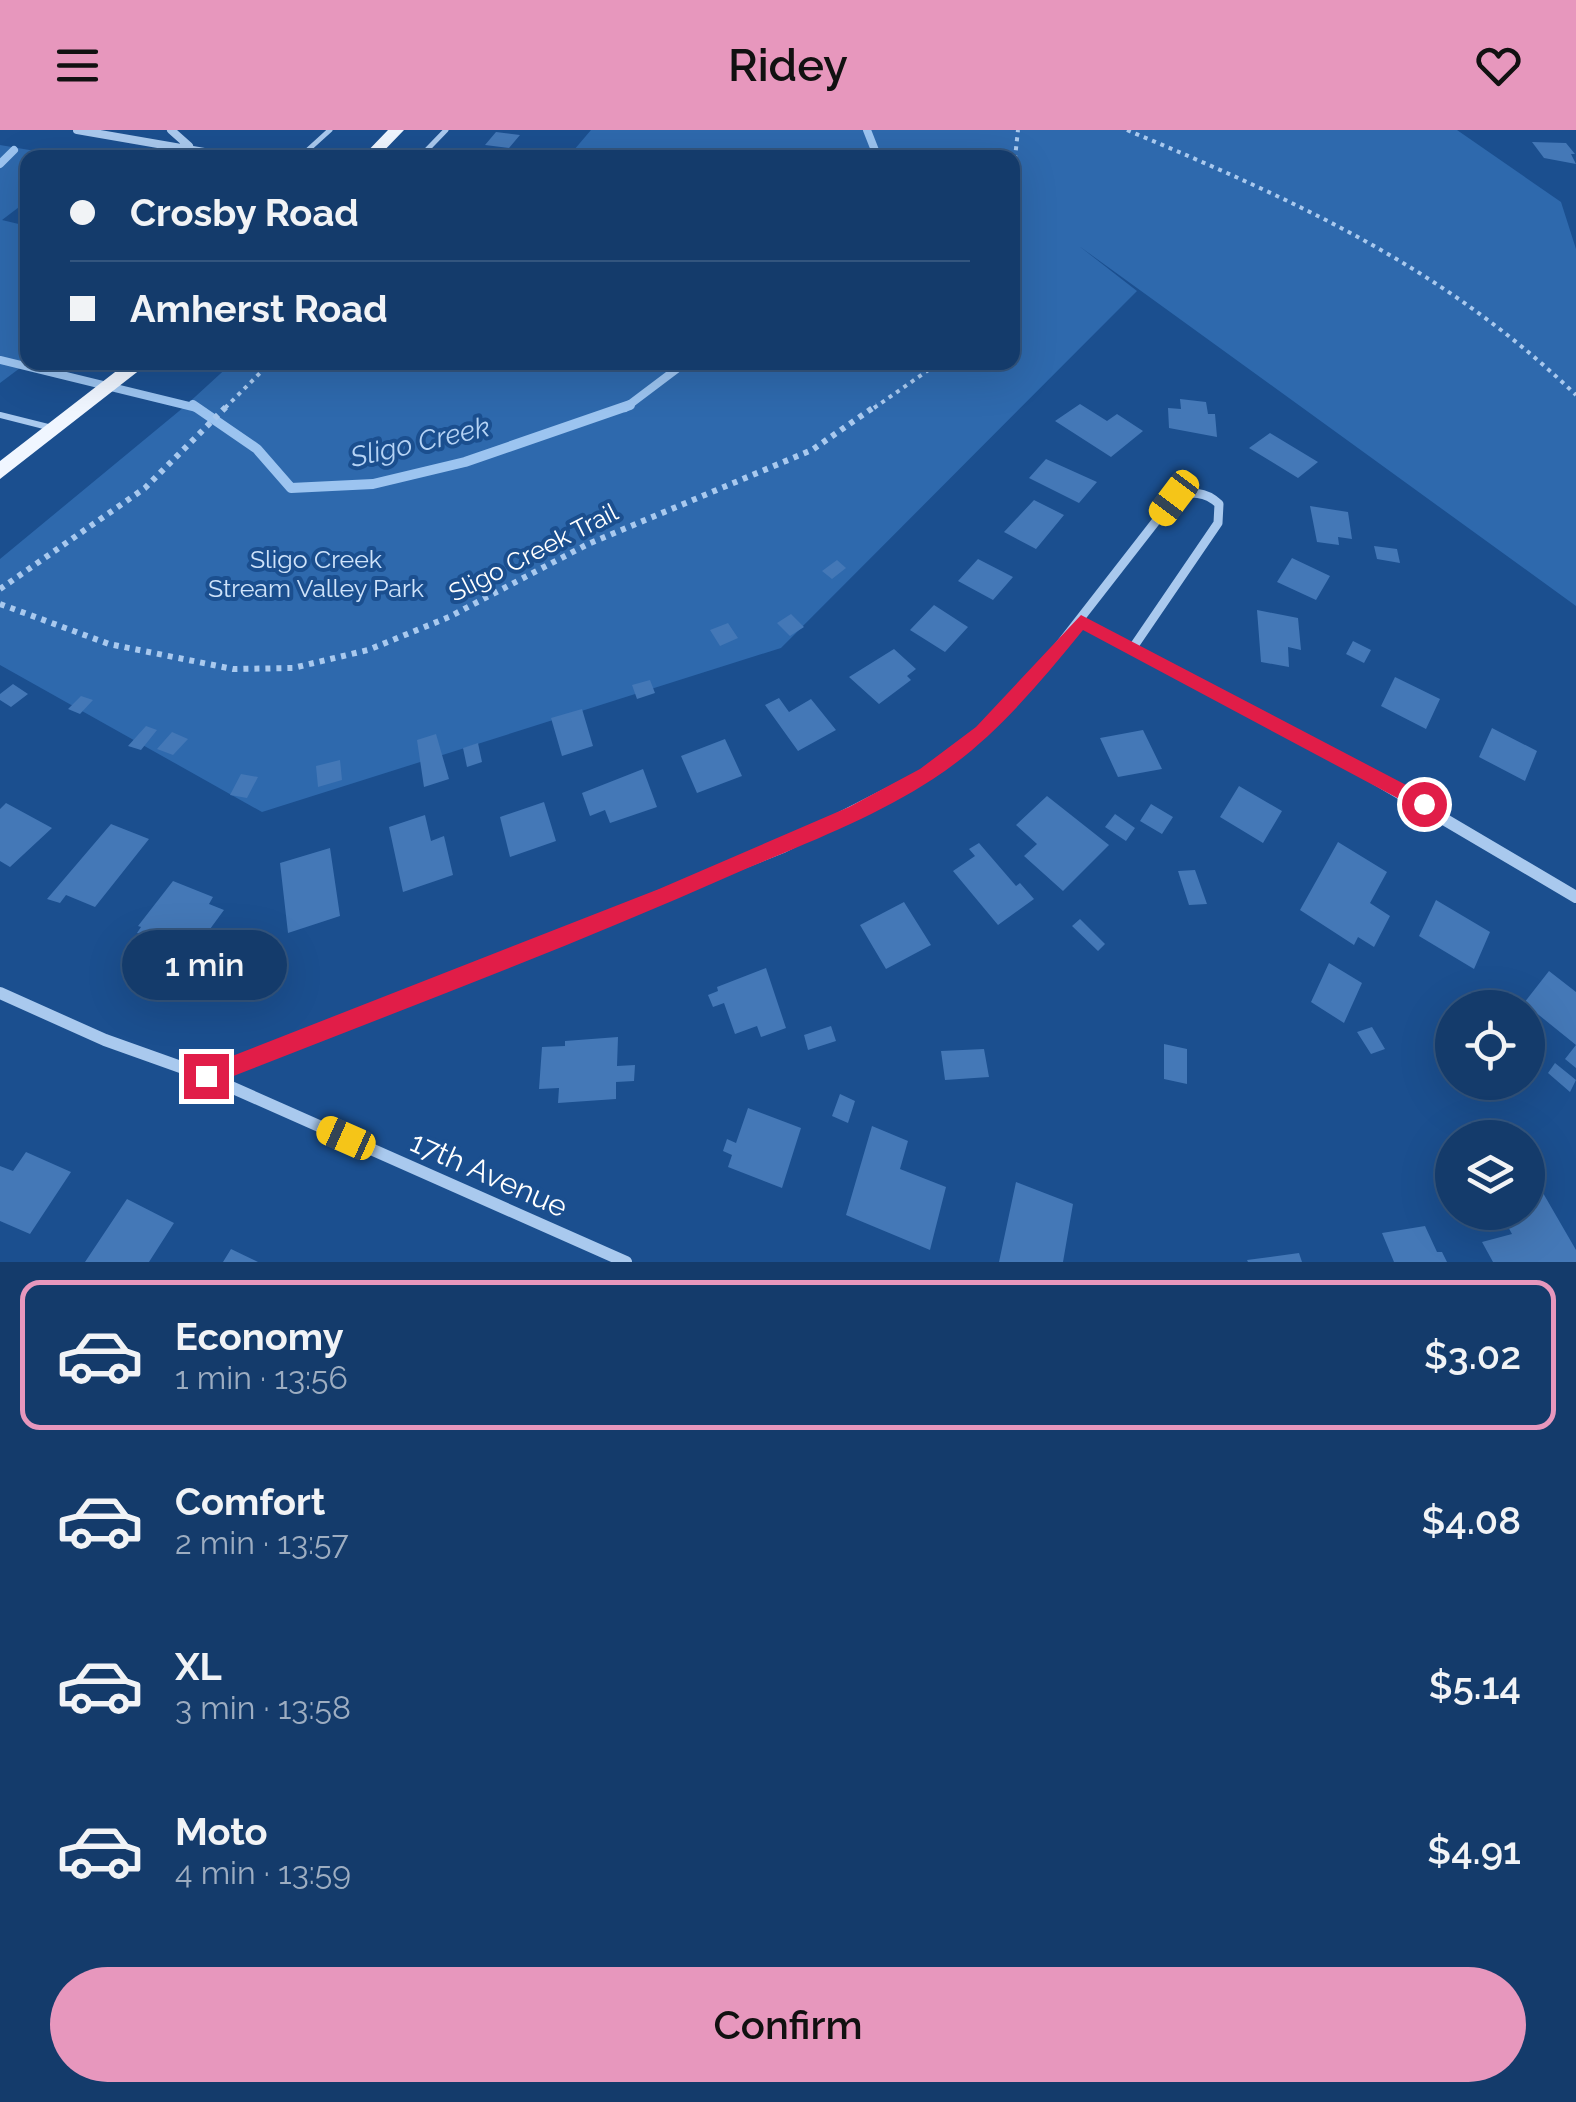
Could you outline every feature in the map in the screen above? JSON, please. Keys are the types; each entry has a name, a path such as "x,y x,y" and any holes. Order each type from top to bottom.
{"main road":[{"path":"376,150 397,130"},
{"path":"0,472 131,370"}],"street":[{"path":"77,130 201,150"},
{"path":"170,130 191,148"},
{"path":"206,1076 782,848 926,774 982,732 1030,684 1174,498 1200,492 1211,496 1219,504 1218,523 1132,649"},
{"path":"1081,622 1424,804 1576,897"},
{"name":"17th Avenue","path":"0,994 105,1040 206,1076 626,1262"}],"lane":[{"path":"309,150 330,130"},
{"path":"427,150 446,130"},
{"path":"0,415 64,422"}],"path":[{"path":"1127,130 1393,254 1474,305 1576,394"},
{"path":"0,589 103,520 184,452 264,370"},
{"name":"Sligo Creek Trail","path":"0,604 109,644 233,669 293,668 368,650 449,617 588,544 812,450 928,370"}],"green space":[{"name":"Sligo Creek Stream Valley Park","path":"591,130 1457,130 1561,202 1576,249 1576,606 1079,246 1137,291 781,648 262,812 0,665 0,559 224,370 1020,370 1020,150 574,150"},
{"path":"0,145 30,150 20,150 20,206 2,220 20,224 20,368 0,383"}],"building":[{"path":"496,132 520,135 509,148 485,145"},
{"path":"1532,142 1566,143 1575,154 1571,154 1576,164 1544,158"},
{"path":"1180,399 1206,402 1208,414 1215,414 1217,437 1169,428 1168,408 1181,409"},
{"path":"1080,404 1107,421 1117,414 1143,431 1111,457 1055,421"},
{"path":"1270,433 1318,462 1298,478 1249,448"},
{"path":"1046,459 1097,482 1079,503 1029,478"},
{"path":"1034,500 1064,515 1036,549 1004,532"},
{"path":"1310,506 1348,512 1352,539 1338,537 1339,545 1317,542"},
{"path":"1374,546 1397,549 1400,563 1377,559"},
{"path":"1292,558 1330,576 1316,600 1277,582"},
{"path":"978,559 1013,577 993,600 958,581"},
{"path":"837,560 846,568 832,579 822,571"},
{"path":"934,605 968,627 945,652 910,630"},
{"path":"1257,610 1298,618 1301,650 1288,647 1289,667 1261,662"},
{"path":"791,614 804,627 790,636 777,623"},
{"path":"728,623 738,638 720,646 710,630"},
{"path":"1353,641 1371,650 1364,663 1346,654"},
{"path":"894,649 916,669 907,676 911,680 879,704 849,677"},
{"path":"1395,677 1440,699 1426,729 1381,706"},
{"path":"650,680 655,693 637,699 632,685"},
{"path":"13,684 28,694 11,707 0,700 0,694"},
{"path":"81,696 93,700 80,714 68,709"},
{"path":"779,698 789,712 811,699 836,730 798,751 765,705"},
{"path":"582,709 593,746 562,756 551,718"},
{"path":"146,726 157,730 141,750 128,746"},
{"path":"1492,728 1537,751 1525,781 1479,757"},
{"path":"1143,730 1162,769 1118,777 1100,738"},
{"path":"172,732 188,739 173,755 157,749"},
{"path":"436,734 449,779 424,787 417,740"},
{"path":"725,739 742,776 697,793 681,756"},
{"path":"478,743 482,762 467,767 463,748"},
{"path":"340,760 342,780 318,787 316,766"},
{"path":"643,769 657,807 610,823 605,810 590,816 582,793"},
{"path":"241,774 258,777 247,798 230,795"},
{"path":"1239,786 1282,811 1263,843 1220,817"},
{"path":"1047,796 1109,845 1063,891 1024,856 1037,844 1016,825"},
{"path":"544,802 556,841 510,857 500,817"},
{"path":"6,803 52,828 10,867 0,861 0,809"},
{"path":"1151,804 1173,817 1162,834 1140,821"},
{"path":"1115,814 1135,828 1126,841 1105,827"},
{"path":"425,815 431,841 444,836 453,875 403,892 389,827"},
{"path":"111,824 149,839 95,907 66,895 60,903 47,899"},
{"path":"1338,842 1387,872 1370,903 1390,916 1374,947 1358,937 1354,945 1300,910"},
{"path":"979,843 1016,886 1020,883 1034,899 998,925 953,871 975,856 969,849"},
{"path":"330,848 340,916 288,933 280,863"},
{"path":"1195,870 1207,904 1189,905 1178,871"},
{"path":"173,881 213,897 209,904 224,910 199,944 154,930 148,937 137,933 141,927 138,926"},
{"path":"1436,900 1490,932 1474,969 1419,936"},
{"path":"904,902 931,945 886,969 860,925"},
{"path":"1080,919 1105,944 1098,951 1072,926"},
{"path":"1329,963 1362,983 1344,1023 1311,1002"},
{"path":"766,968 786,1028 761,1037 757,1026 735,1034 724,1003 713,1007 708,995 718,991 717,987"},
{"path":"1549,971 1576,992 1576,1045 1545,1020 1545,990 1534,990"},
{"path":"831,1026 836,1041 808,1050 804,1035"},
{"path":"1372,1027 1385,1049 1371,1054 1357,1032"},
{"path":"618,1037 617,1066 635,1065 634,1081 616,1082 616,1099 558,1103 559,1088 539,1089 542,1047"},
{"path":"1164,1044 1187,1049 1187,1084 1164,1079"},
{"path":"1576,1045 1576,1068 1565,1059"},
{"path":"984,1049 989,1077 945,1080 941,1051"},
{"path":"1555,1063 1576,1080 1570,1092 1548,1073"},
{"path":"840,1094 855,1101 848,1123 832,1116"},
{"path":"748,1108 801,1128 782,1188 728,1167 732,1155 723,1151 727,1139 736,1143"},
{"path":"872,1126 908,1141 900,1169 946,1187 930,1250 846,1215"},
{"path":"26,1152 71,1172 30,1234 0,1221 0,1166 13,1171"},
{"path":"1016,1182 1073,1204 1063,1262 999,1262"},
{"path":"1545,1196 1576,1250 1576,1262 1493,1262 1482,1242 1512,1234 1510,1230 1545,1230"},
{"path":"127,1199 174,1223 149,1262 85,1262"},
{"path":"1425,1226 1437,1252 1442,1252 1447,1262 1394,1262 1382,1233"},
{"path":"231,1249 258,1262 223,1262"},
{"path":"1299,1253 1302,1262 1247,1260"}],"waterway":[{"name":"Sligo Creek","path":"867,130 875,150"},
{"path":"0,164 14,150"},
{"name":"Sligo Creek","path":"0,360 20,365"},
{"name":"Sligo Creek","path":"41,370 197,408"},
{"name":"Sligo Creek","path":"628,406 675,370"},
{"name":"Sligo Creek","path":"193,405 257,449 291,488 373,484 465,462 628,406"}],"route":[{"path":"206,1076 666,896 855,813 926,774 982,732 1030,684 1081,622 1424,804"}]}
